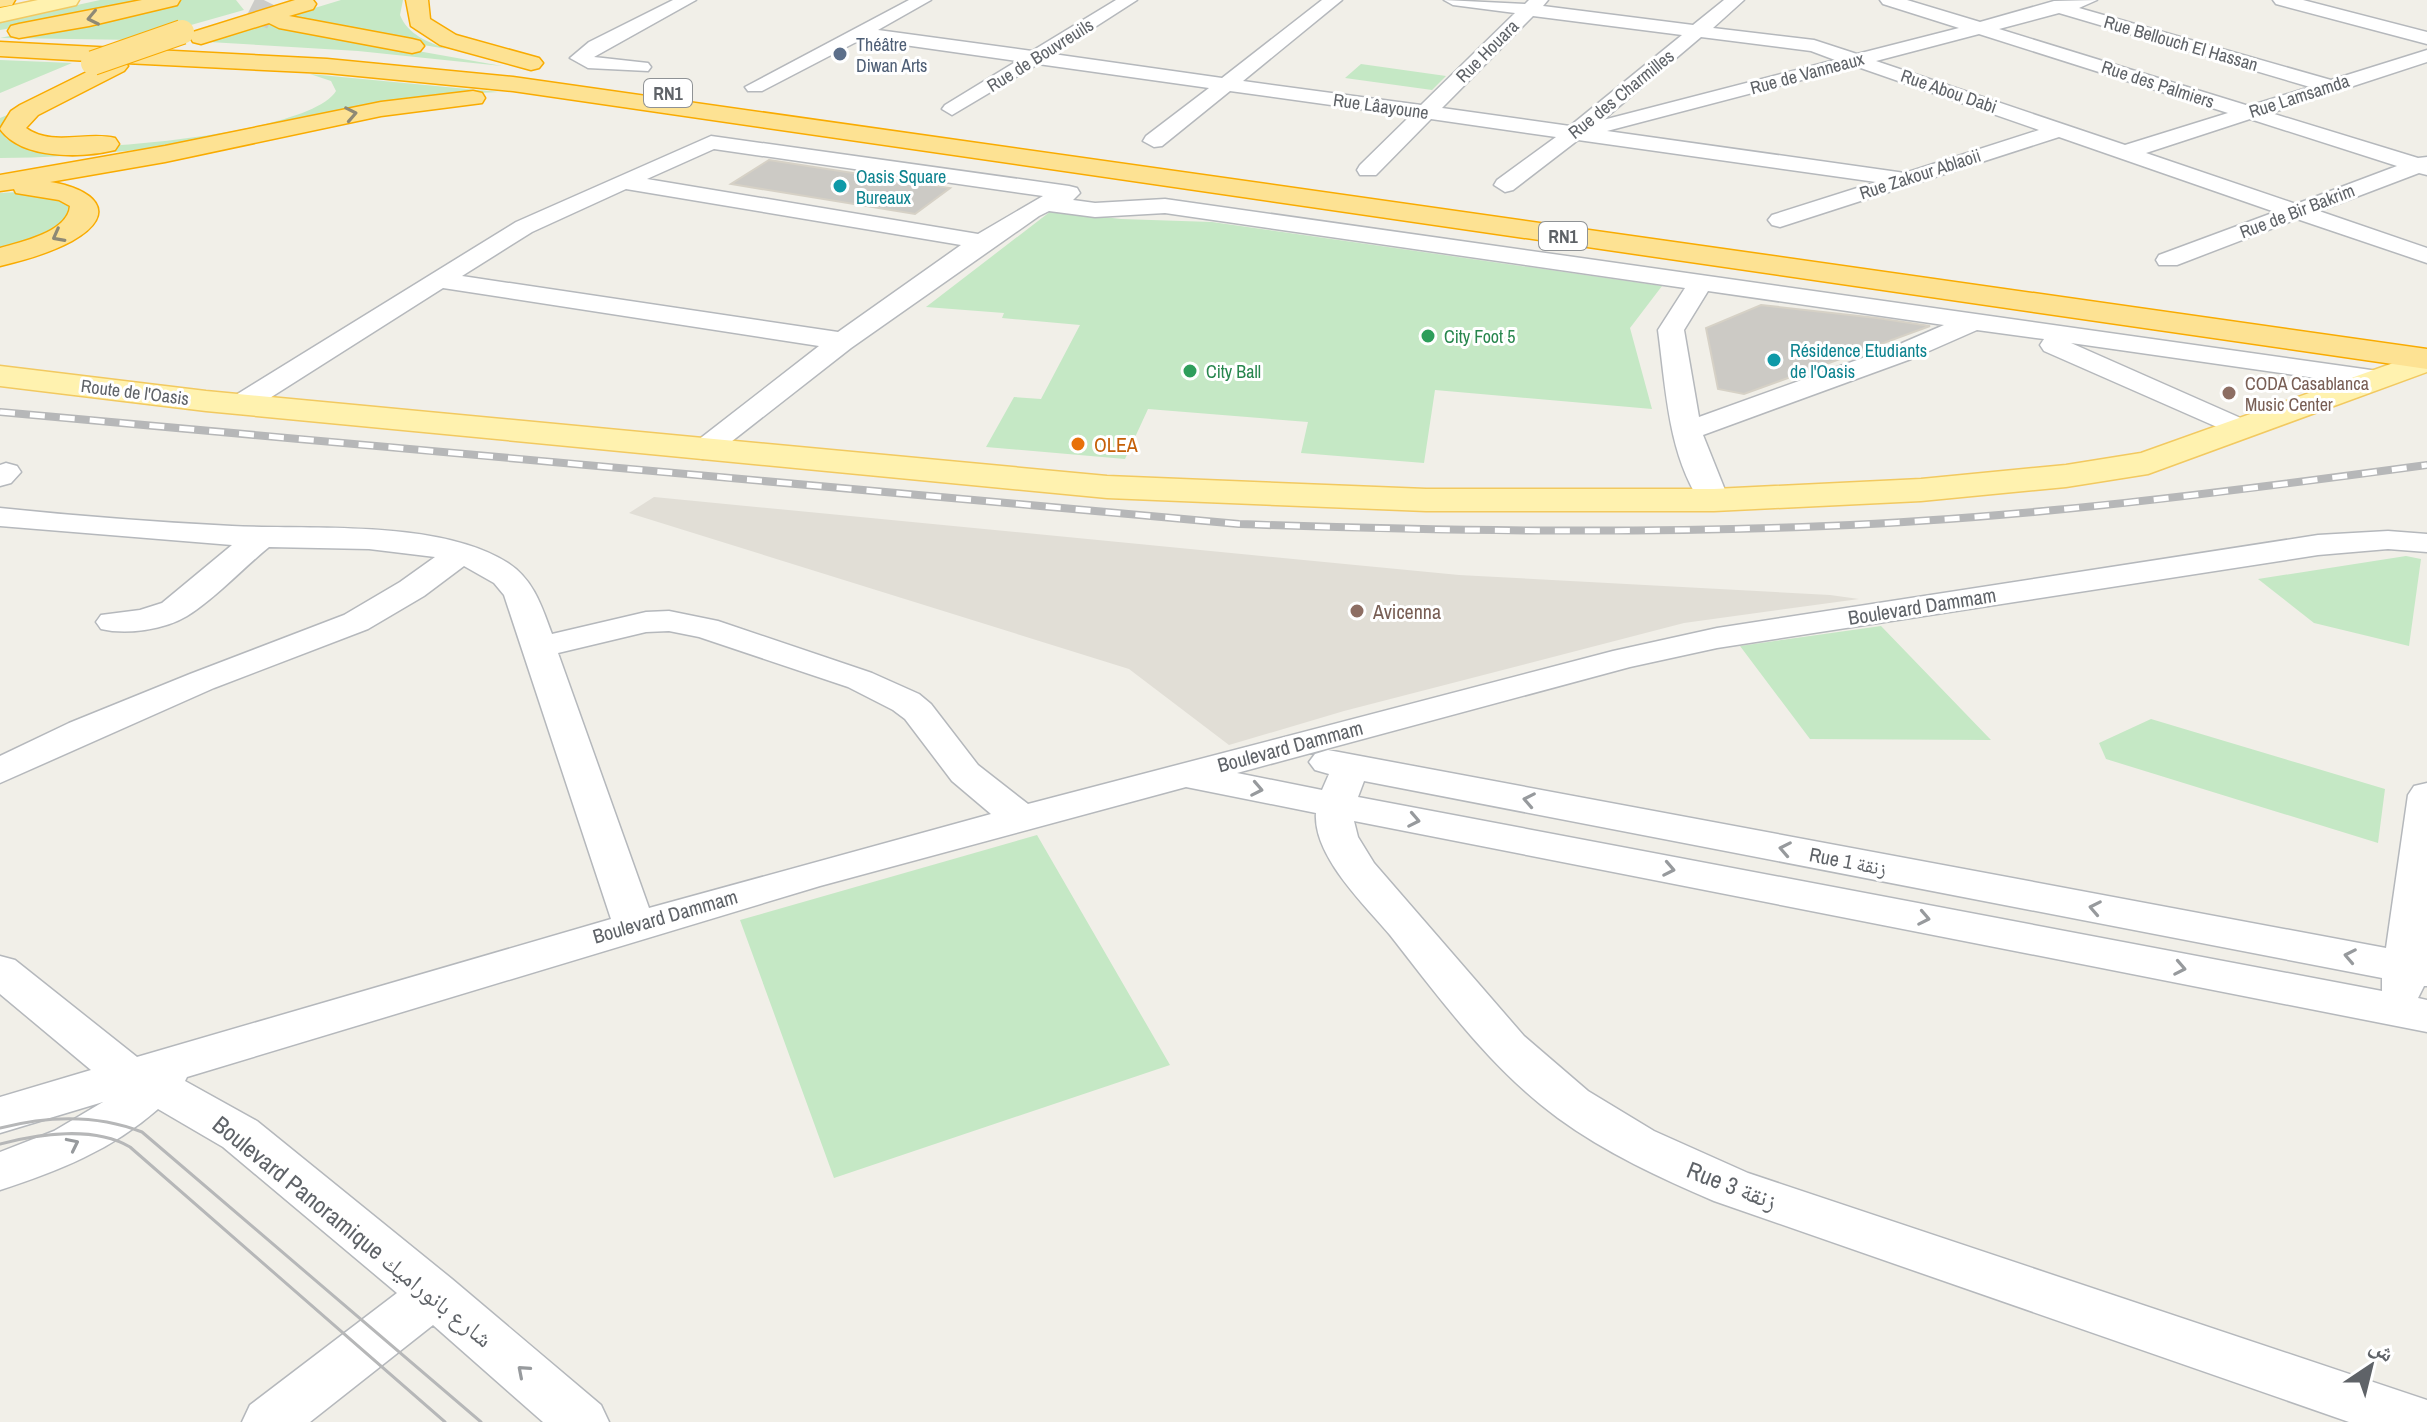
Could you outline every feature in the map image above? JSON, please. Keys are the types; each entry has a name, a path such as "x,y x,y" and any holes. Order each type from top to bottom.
{"highway":[{"path":"0,17 89,0"},
{"path":"0,33 72,23 169,0"},
{"path":"0,101 293,0"},
{"path":"191,35 319,0"},
{"path":"417,0 419,21 437,35 467,47 549,68"},
{"path":"279,21 354,37 987,136 1106,165 1100,179 1057,198"},
{"name":"RN1","path":"0,41 216,46 460,64 1106,165 2408,355"},
{"name":"RN1","path":"0,49 411,73 536,87 1106,165 1188,183 2408,355"},
{"path":"0,56 425,79 731,116"},
{"path":"104,64 29,110 14,123 16,134 50,144 117,143 258,124 300,112 322,94 303,80 224,66"},
{"path":"0,111 104,64"},
{"path":"0,186 402,105 485,98 571,101 682,117 731,116"},
{"path":"0,161 128,154 284,128"},
{"path":"1057,198 1128,184 1188,183"},
{"path":"0,186 58,191 75,196 86,207 79,222 64,233 0,257"}],"main road":[{"path":"0,17 68,0"},
{"path":"206,401 986,477 1280,496 1426,500 1714,500 1921,490 2066,476 2148,463 2242,429 2408,355"},
{"name":"Route de l'Oasis","path":"0,376 206,401"},
{"name":"Route de l'Oasis","path":"0,386 133,399 206,401"}],"street":[{"path":"641,67 588,62 580,58 596,46 687,0"},
{"path":"755,87 922,0"},
{"name":"Rue de Bouvreuils","path":"952,109 1128,0"},
{"path":"1154,141 1333,0"},
{"name":"Rue Abou Dabi","path":"1453,0 1534,4 1792,42 1858,60 2427,256"},
{"name":"Rue des Charmilles","path":"1505,185 1574,133 1735,0"},
{"name":"Rue des Palmiers","path":"1889,0 2424,165"},
{"name":"Rue Bellouch El Hassan","path":"2034,0 2329,86"},
{"name":"Rue de Vanneaux","path":"1574,133 2088,0"},
{"path":"2282,0 2427,38"},
{"name":"Rue Houara","path":"1368,170 1534,4"},
{"name":"Rue Lâayoune","path":"860,33 1903,179"},
{"name":"Rue Lamsamda","path":"2126,152 2427,56"},
{"path":"1621,94 1638,103 1679,106"},
{"name":"Rue Zakour Ablaoii","path":"1780,220 2060,130"},
{"path":"241,404 524,227 704,144 719,141 1057,198 1095,210 1165,206 2015,328 2408,355"},
{"name":"Rue de Bir Bakrim","path":"2168,260 2424,165"},
{"path":"623,182 983,242"},
{"path":"703,450 768,394 842,341 983,242 1057,198"},
{"path":"438,280 842,341"},
{"path":"1702,281 1671,330 1687,431 1701,479 1714,500"},
{"path":"1687,431 1902,353 1973,322"},
{"path":"2015,328 2242,429"},
{"path":"0,517 148,532 414,544 460,554 498,571 518,588 634,925"},
{"path":"113,622 143,620 174,610 261,537"},
{"name":"Boulevard Dammam","path":"0,1115 153,1076 634,925 1180,775 1625,658 1717,638 2318,545 2424,540"},
{"path":"0,771 82,731 356,622 412,589 460,554"},
{"path":"538,648 638,623 669,621 706,628 860,680 906,702 918,712 965,773 1021,818"},
{"name":"Rue 1 زنقة","path":"1270,751 1344,786 2413,1013"},
{"path":"1180,775 1344,786"},
{"name":"Rue 1 زنقة","path":"1344,786 2416,969"},
{"name":"Rue 3 زنقة","path":"1344,786 1334,823 1342,845 1466,1003 1551,1088 1627,1139 1671,1163 1731,1187 2420,1422"},
{"path":"2413,1013 2427,795"},
{"name":"Boulevard Panoramique شارع بانوراميك","path":"0,971 189,1103 240,1134 434,1294 582,1422"},
{"name":"Boulevard Dammam","path":"0,1171 46,1156 115,1121 153,1076"},
{"path":"269,1422 434,1294"}],"shaded area":[{"name":"Avicenna","path":"654,497 1459,575 1859,599 1684,623 1344,711 1229,745 1129,669 629,513"}],"green space":[{"path":"100,0 162,0 0,30 0,22"},
{"path":"177,0 236,0 244,10 138,40 0,38"},
{"path":"341,0 403,0 400,15 408,28 447,49 305,25 285,17"},
{"path":"266,24 502,66 358,51 209,42"},
{"path":"0,60 72,63 0,93"},
{"path":"1361,64 1446,76 1432,90 1345,78"},
{"path":"310,74 499,92 181,145 121,152 0,158 0,118 15,112 1,131 9,140 20,145 87,147 187,138 283,119 317,106 336,91 331,81"},
{"path":"17,192 70,201 72,219 36,240 0,252 0,193"},
{"name":"City Foot 5","path":"1051,211 1121,219 1212,222 1662,286 1630,328 1652,409 1435,390 1424,463 1301,453 1308,422 1148,409 1125,459 986,447 1014,397 1041,399 1080,325 1002,318 1004,313 926,307"},
{"path":"2406,556 2421,559 2409,646 2314,623 2258,579"},
{"path":"1881,626 1991,740 1810,739 1740,646"},
{"path":"2151,719 2385,789 2378,843 2106,759 2099,743"},
{"path":"1037,835 1170,1065 834,1178 740,920"}],"building":[{"name":"Oasis Square Bureaux","path":"769,160 950,188 915,214 731,184"},
{"name":"Résidence Etudiants de l'Oasis","path":"1761,305 1930,326 1744,394 1718,389 1706,328"}],"tunnel":[{"path":"251,7 279,21"}],"tram line":[{"path":"0,1128 36,1121 71,1119 107,1122 142,1132 481,1422"},
{"path":"0,1144 32,1137 83,1134 116,1140 130,1147 445,1422"}],"railway":[{"path":"0,412 1239,524 1385,528 1679,530 1901,522 2127,503 2427,465"}],"place":[{"name":"Théâtre Diwan Arts","path":"840,54"},
{"name":"Oasis Square Bureaux","path":"840,186"},
{"name":"City Foot 5","path":"1428,336"},
{"name":"Résidence Etudiants de l'Oasis","path":"1774,360"},
{"name":"City Ball","path":"1190,371"},
{"name":"CODA Casablanca Music Center","path":"2229,393"},
{"name":"OLEA","path":"1078,444"},
{"name":"Avicenna","path":"1357,611"}]}
